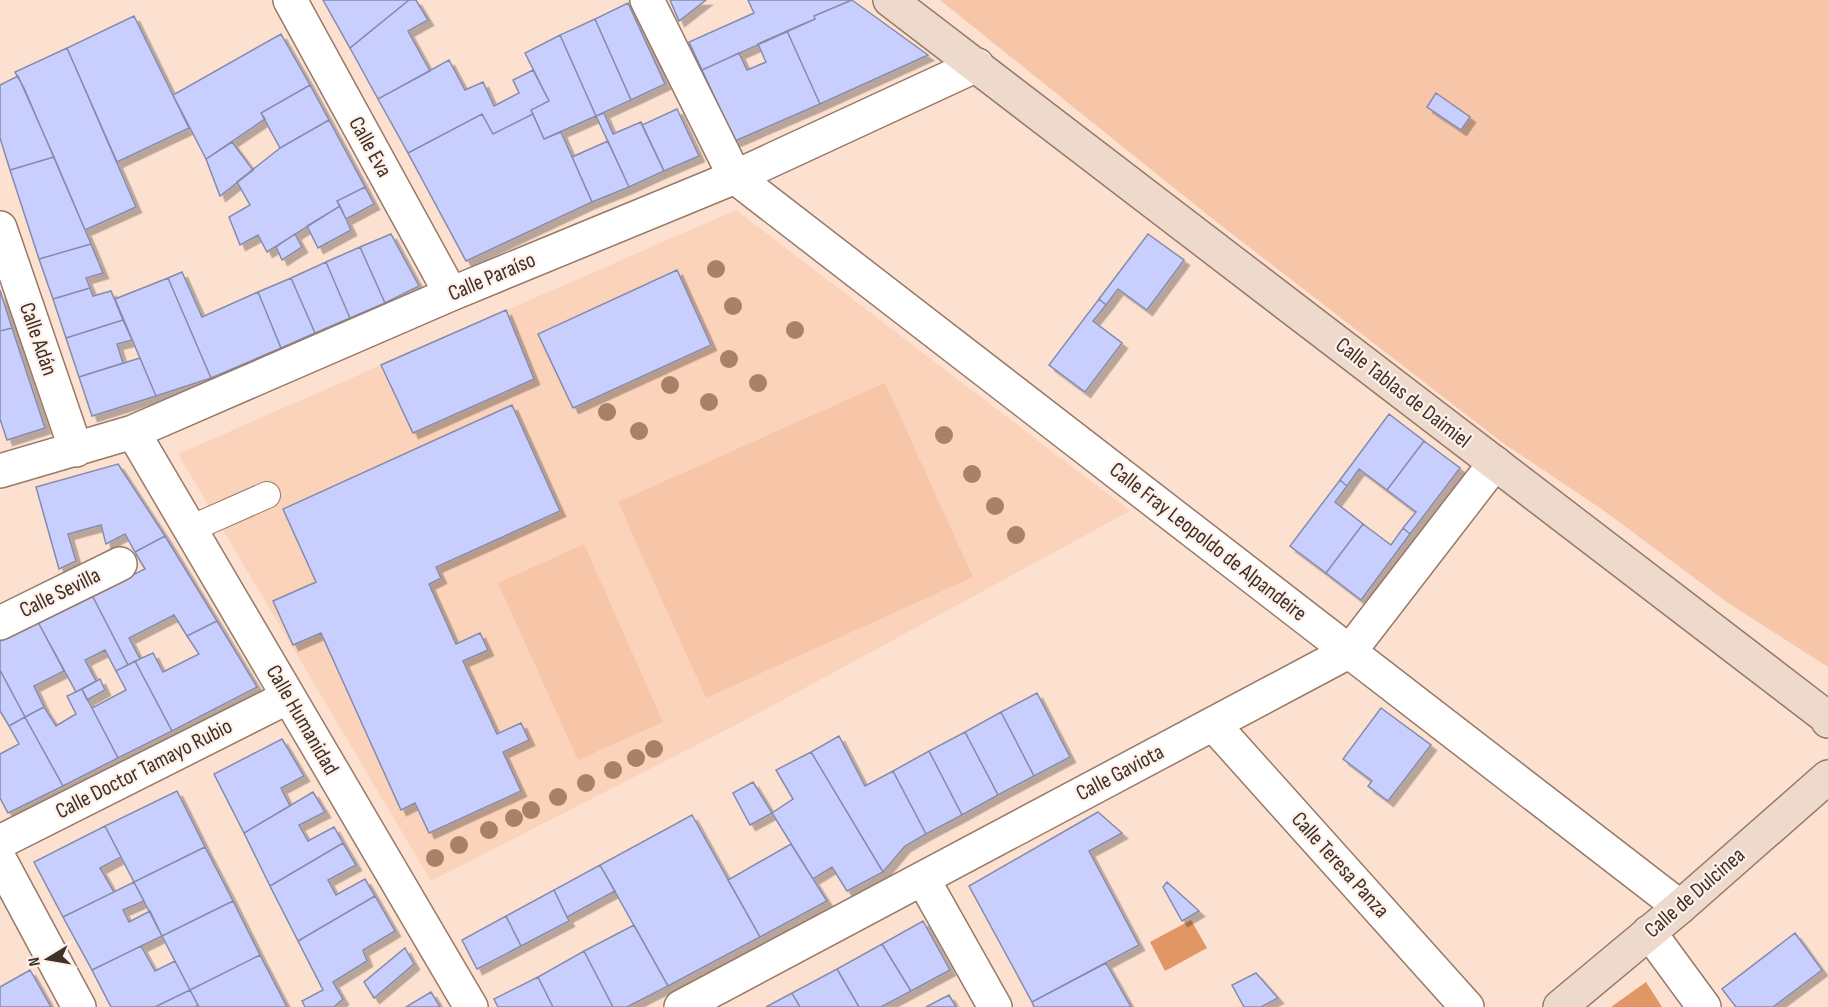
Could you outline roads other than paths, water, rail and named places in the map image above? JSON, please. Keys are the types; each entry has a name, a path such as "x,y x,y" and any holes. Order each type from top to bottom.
{"street":[{"name":"Calle Eva","path":"290,0 451,294"},
{"path":"647,0 735,177"},
{"name":"Calle Tablas de Daimiel","path":"890,0 1825,716 1828,722"},
{"name":"Calle Paraíso","path":"0,471 134,432 451,294 735,177 977,65"},
{"name":"Calle Fray Leopoldo de Alpandeire","path":"735,177 1680,907"},
{"name":"Calle Adán","path":"0,228 76,450"},
{"name":"Calle Humanidad","path":"134,432 471,1007"},
{"name":"Calle Gaviota","path":"681,1007 1350,651 1495,463"},
{"name":"Calle Sevilla","path":"0,623 120,564"},
{"name":"Calle Doctor Tamayo Rubio","path":"0,842 288,697"},
{"name":"Calle Teresa Panza","path":"1213,724 1467,1007"},
{"name":"Calle de Dulcinea","path":"1560,1007 1680,907 1828,777"},
{"path":"0,860 79,1007"},
{"path":"923,879 995,1007"},
{"path":"1649,932 1704,1007"}],"lane":[{"path":"190,529 267,495"}]}
